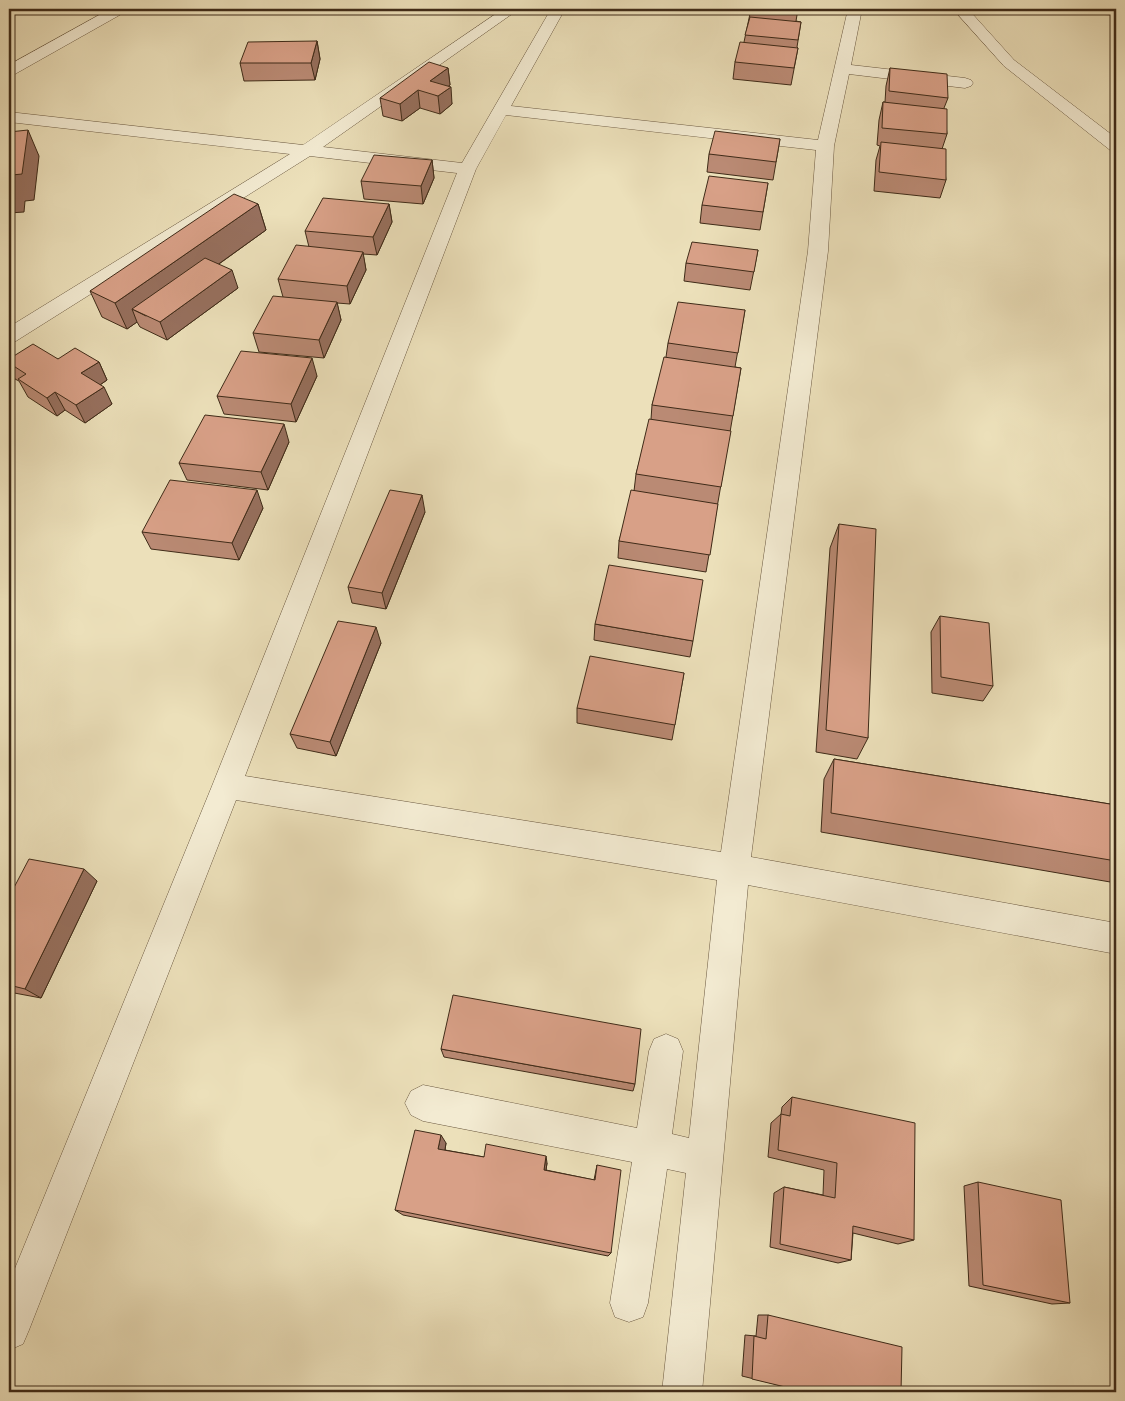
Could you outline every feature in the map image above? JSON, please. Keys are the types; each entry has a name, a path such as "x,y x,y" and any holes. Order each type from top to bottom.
{"street":[{"path":"9,71 120,9"},
{"path":"9,336 308,150 512,9"},
{"path":"9,1330 226,786 467,169 558,9"},
{"path":"682,1392 734,868 818,251 825,146 855,9"},
{"path":"960,9 1009,63 1116,146"},
{"path":"1071,9 1116,11"},
{"path":"842,69 965,83"},
{"path":"502,110 825,146"},
{"path":"9,117 467,169"},
{"path":"226,786 734,868 1116,939"},
{"path":"628,1303 666,1051"},
{"path":"423,1103 705,1159"}],"building":[{"path":"750,17 801,22 798,40 745,35"},
{"path":"317,41 311,63 240,63 248,42"},
{"path":"740,42 798,48 794,68 735,62"},
{"path":"429,62 448,68 430,81 451,87 438,96 418,90 400,104 380,98"},
{"path":"890,68 947,74 948,98 889,91"},
{"path":"883,102 947,109 947,134 882,128"},
{"path":"28,130 22,174 12,175 11,185 9,186 9,132"},
{"path":"715,131 780,139 776,162 709,154"},
{"path":"881,142 946,149 946,180 879,172"},
{"path":"374,155 432,160 421,186 361,181"},
{"path":"709,176 768,183 763,212 702,205"},
{"path":"234,194 258,204 115,303 90,291"},
{"path":"323,198 389,204 373,237 305,231"},
{"path":"692,242 758,250 754,272 686,263"},
{"path":"296,245 363,252 347,286 278,279"},
{"path":"205,258 232,270 160,322 132,309"},
{"path":"273,296 337,302 319,340 253,333"},
{"path":"678,302 745,310 738,353 668,343"},
{"path":"33,344 58,359 75,348 99,362 81,373 104,387 76,405 55,392 47,398 18,379 26,374 9,363 9,359"},
{"path":"241,351 312,358 291,404 217,396"},
{"path":"664,357 741,368 733,416 652,405"},
{"path":"205,415 284,424 261,472 179,463"},
{"path":"649,419 731,431 721,487 636,474"},
{"path":"170,480 257,490 232,543 142,532"},
{"path":"390,490 422,495 382,593 348,587"},
{"path":"631,490 718,504 710,555 619,541"},
{"path":"839,524 876,529 868,738 826,730"},
{"path":"609,565 703,580 693,641 595,624"},
{"path":"940,616 989,623 993,686 941,677"},
{"path":"338,621 376,627 330,742 290,734"},
{"path":"590,656 684,673 675,725 577,708"},
{"path":"834,759 1116,805 1116,861 831,813"},
{"path":"29,859 84,869 25,989 9,985 9,897"},
{"path":"453,995 641,1029 635,1084 441,1049"},
{"path":"792,1097 915,1123 914,1240 853,1226 851,1260 780,1244 784,1187 835,1198 837,1163 778,1150 781,1114 790,1116"},
{"path":"415,1130 441,1135 438,1149 484,1157 486,1144 546,1156 544,1170 595,1180 597,1165 621,1170 611,1253 395,1210"},
{"path":"978,1182 1061,1200 1070,1303 983,1285"},
{"path":"768,1315 902,1347 901,1392 806,1392 752,1379 754,1336 766,1339"}]}
